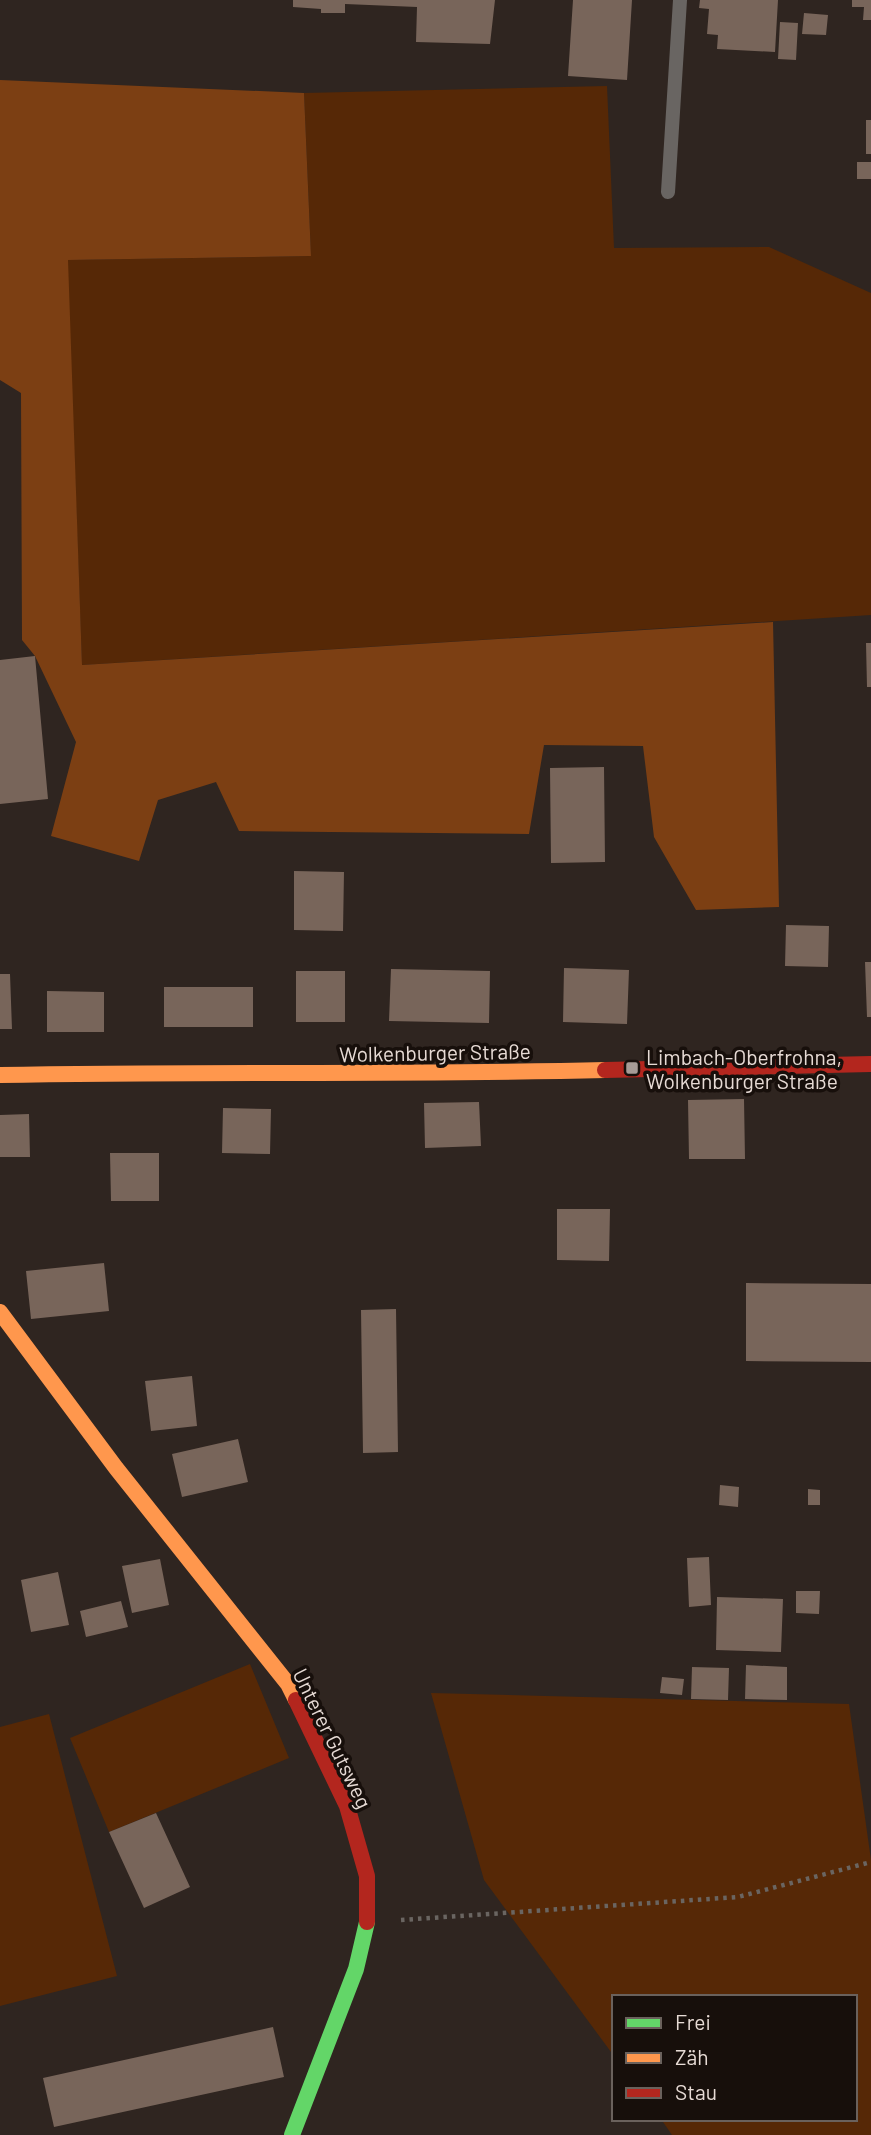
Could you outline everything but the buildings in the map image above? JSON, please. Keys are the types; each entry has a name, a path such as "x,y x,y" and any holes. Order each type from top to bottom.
{"street":[{"name":"Wolkenburger Straße","path":"0,1075 135,1072 397,1075 871,1064"},
{"name":"Unterer Gutsweg","path":"0,1312 148,1510 288,1684 347,1806 367,1877 367,1922 356,1969 292,2135"}],"lane":[{"path":"668,192 680,0"}],"path":[{"path":"367,1922 738,1897 871,1862"}],"shaded area":[{"path":"0,80 304,93 311,256 68,260 82,665 773,622 779,907 696,910 654,837 643,746 544,745 529,834 239,831 216,782 158,800 139,861 51,836 76,742 35,656 22,640 21,393 0,380"},
{"path":"607,86 614,248 769,247 871,293 871,615 82,665 67,260 311,256 304,93"},
{"path":"250,1664 289,1758 109,1832 70,1738"},
{"path":"431,1693 849,1704 871,1860 871,2135 672,2135 662,2121 857,2121 857,1995 612,1995 612,2053 484,1880"},
{"path":"49,1714 117,1976 0,2006 0,1727"}],"traffic: fast":[{"path":"292,2135 356,1969 367,1922"}],"traffic: slow":[{"path":"0,1075 605,1070"},
{"path":"0,1312 116,1468 288,1684 296,1700"}],"traffic: jam":[{"path":"605,1070 871,1064"},
{"path":"296,1700 347,1806 367,1876 367,1922"}],"place":[{"name":"Limbach-Oberfrohna, Wolkenburger Straße","path":"632,1068"}]}
